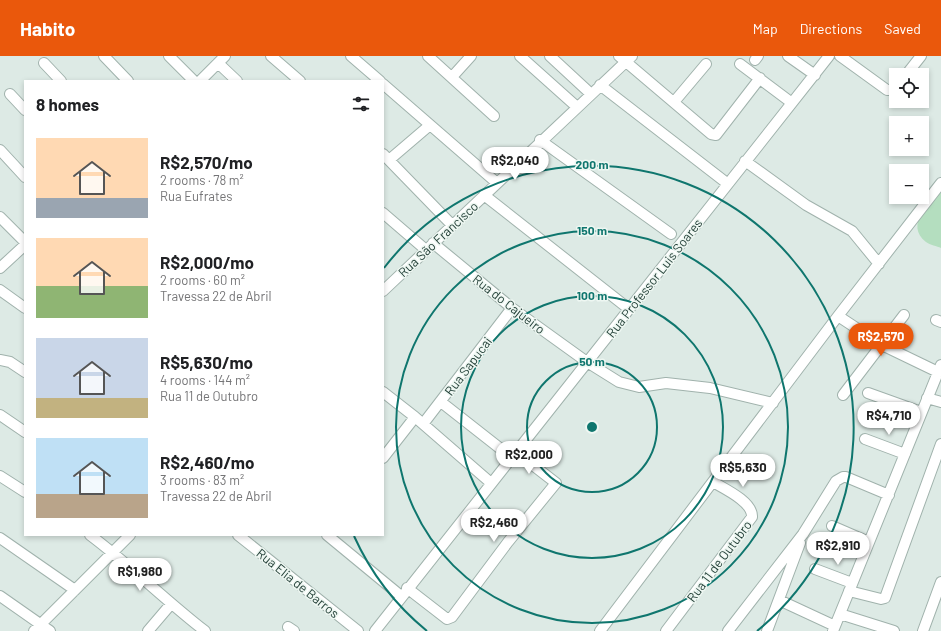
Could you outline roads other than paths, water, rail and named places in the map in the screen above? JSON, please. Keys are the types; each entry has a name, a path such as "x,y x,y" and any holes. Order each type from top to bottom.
{"street":[{"path":"104,56 127,80"},
{"path":"170,56 193,80"},
{"path":"271,56 299,80"},
{"path":"352,56 379,80"},
{"path":"428,56 494,116"},
{"path":"452,77 471,56"},
{"path":"520,56 577,106"},
{"path":"550,56 591,94"},
{"path":"788,56 815,75"},
{"name":"Rua Professor Luis Soares","path":"374,631 829,56"},
{"path":"840,56 889,90"},
{"path":"912,68 921,56"},
{"path":"626,58 711,134 716,135 760,78"},
{"name":"Rua São Francisco","path":"384,287 484,196 540,140 591,94 626,58"},
{"path":"201,80 221,60 236,80"},
{"path":"44,63 59,80"},
{"path":"674,102 706,64"},
{"path":"740,64 792,104"},
{"path":"384,85 497,183"},
{"path":"600,85 728,184"},
{"path":"10,94 24,109"},
{"path":"430,125 386,157 452,226"},
{"path":"540,140 671,234"},
{"path":"0,150 24,176"},
{"path":"745,161 806,206 852,230 879,264"},
{"path":"600,631 838,316 941,183"},
{"path":"484,196 629,310"},
{"name":"Rua do Cajueiro","path":"384,214 587,362 620,382 640,387 666,383 710,388 773,403"},
{"path":"0,217 24,241"},
{"path":"0,268 24,247"},
{"path":"0,290 24,307"},
{"name":"Rua Sapucai","path":"384,457 419,420 441,402 512,308"},
{"path":"843,394 904,315"},
{"path":"779,600 834,629 921,412 940,369 882,345 838,316"},
{"path":"0,360 10,362 24,371"},
{"path":"384,393 419,420 491,483"},
{"path":"868,393 921,412"},
{"path":"927,398 941,402"},
{"path":"328,536 404,592 447,619 452,617 508,542 556,483 514,455 441,402"},
{"path":"0,415 24,431"},
{"path":"865,439 905,454"},
{"path":"815,569 881,600 885,598 941,444"},
{"path":"0,476 24,491"},
{"path":"728,631 803,534 836,481 843,477 889,495"},
{"name":"Rua 11 de Outubro","path":"666,631 752,517 753,512 747,504 713,482"},
{"path":"832,526 869,542"},
{"path":"767,631 803,534"},
{"path":"91,536 205,631"},
{"path":"34,631 129,536"},
{"name":"Rua Elia de Barros","path":"239,536 358,631"},
{"path":"0,538 75,590"},
{"path":"923,631 941,582"},
{"path":"0,596 50,631"},
{"path":"148,631 171,604"},
{"path":"840,614 894,631"}]}
